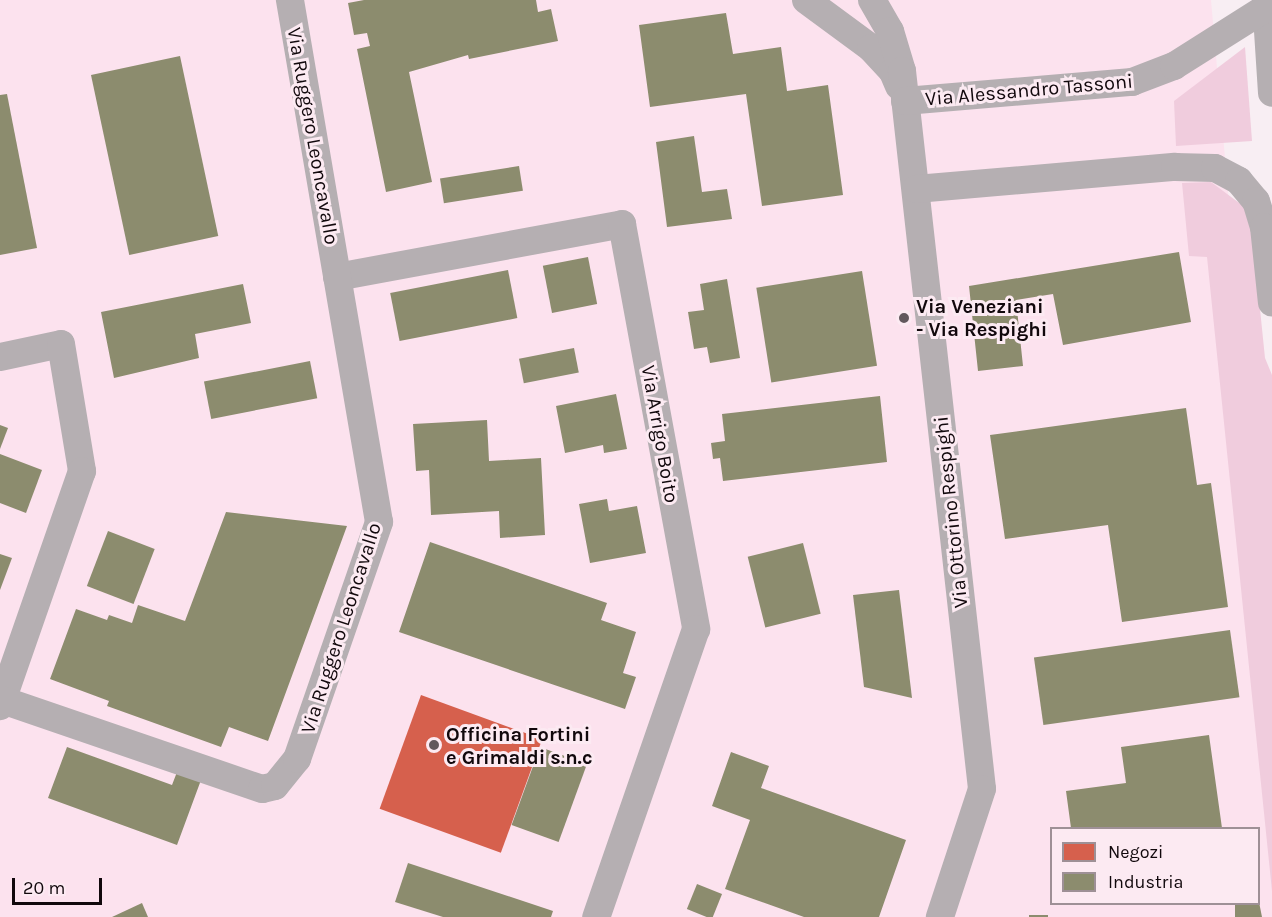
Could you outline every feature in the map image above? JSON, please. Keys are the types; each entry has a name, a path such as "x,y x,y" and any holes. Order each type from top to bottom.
{"street":[{"name":"Via Ruggero Leoncavallo","path":"1,703 245,786 262,789 275,786 289,773 297,759 379,522 290,0"},
{"name":"Via Ottorino Respighi","path":"806,0 885,61 905,101"},
{"name":"Via Ottorino Respighi","path":"872,0 897,49 905,101 982,789 940,917"},
{"name":"Via Alessandro Tassoni","path":"905,101 1132,82 1174,66 1265,4 1272,93"},
{"path":"916,189 1175,167 1215,168 1239,181 1259,207 1272,303"},
{"name":"Via Arrigo Boito","path":"337,277 622,224 696,629 596,917"},
{"path":"0,357 61,344 82,471 1,703"}],"shaded area":[{"path":"0,0 1211,0 1272,687 1272,917 0,917"},
{"path":"1245,47 1252,141 1176,146 1174,101"},
{"path":"1211,182 1250,211 1265,358 1272,375 1272,891 1207,257 1189,256 1182,183"}],"building: Negozi":[{"path":"421,695 542,739 501,853 380,809"}],"building: Industria":[{"path":"364,0 536,0 538,12 551,9 558,41 469,59 468,55 409,72 432,182 386,192 357,49 370,46 367,33 354,35 348,3"},
{"path":"726,13 733,54 781,47 787,91 828,85 843,195 762,206 746,94 650,107 639,25"},
{"path":"180,56 218,236 129,255 91,75"},
{"path":"7,94 37,248 0,255 0,95"},
{"path":"694,136 702,192 727,189 732,219 667,227 656,142"},
{"path":"519,166 523,191 444,203 440,179"},
{"path":"1179,252 1191,322 1063,345 1053,294 1016,300 1023,366 978,371 969,286"},
{"path":"588,257 597,304 552,313 543,266"},
{"path":"508,270 517,318 400,341 390,293"},
{"path":"862,271 877,366 771,383 756,288"},
{"path":"727,279 740,358 710,363 707,347 694,349 688,312 704,310 700,284"},
{"path":"243,284 251,323 195,334 199,358 114,378 101,312"},
{"path":"574,348 579,373 524,383 519,359"},
{"path":"310,361 317,398 211,419 204,382"},
{"path":"616,394 627,449 604,453 603,445 565,453 556,406"},
{"path":"880,396 887,462 723,481 720,458 713,459 711,443 725,441 722,414"},
{"path":"1186,408 1197,485 1211,483 1228,607 1122,622 1108,525 1005,539 990,435"},
{"path":"487,420 489,461 541,458 545,535 500,538 499,511 431,515 429,470 416,471 413,424"},
{"path":"0,425 8,428 0,449"},
{"path":"0,454 42,470 26,513 0,503"},
{"path":"607,499 609,511 637,506 646,553 590,563 579,504"},
{"path":"226,512 347,526 268,741 229,727 221,747 107,706 109,701 50,679 76,609 107,620 109,615 132,623 138,605 185,621"},
{"path":"108,531 155,549 134,604 87,586"},
{"path":"430,542 607,603 601,620 636,632 623,673 636,677 625,709 399,632"},
{"path":"803,543 821,614 765,628 748,557"},
{"path":"0,554 12,558 0,590"},
{"path":"899,590 912,698 864,687 853,595"},
{"path":"1230,630 1239,697 1043,725 1034,658"},
{"path":"1209,735 1222,827 1071,827 1066,791 1126,783 1121,747"},
{"path":"67,747 172,785 177,772 201,780 177,845 48,798"},
{"path":"540,747 587,764 559,842 512,825"},
{"path":"731,752 769,766 761,788 906,840 879,917 804,917 725,889 750,820 712,806"},
{"path":"408,863 553,911 551,917 443,917 395,902"},
{"path":"697,884 722,894 713,917 707,917 687,909"},
{"path":"142,903 148,917 112,917"},
{"path":"1235,905 1260,905 1262,917 1235,917"},
{"path":"1029,915 1048,915 1048,917 1029,917"}],"place":[{"name":"Via Veneziani - Via Respighi","path":"904,318"},
{"name":"Officina Fortini e Grimaldi s.n.c","path":"434,745"}]}
